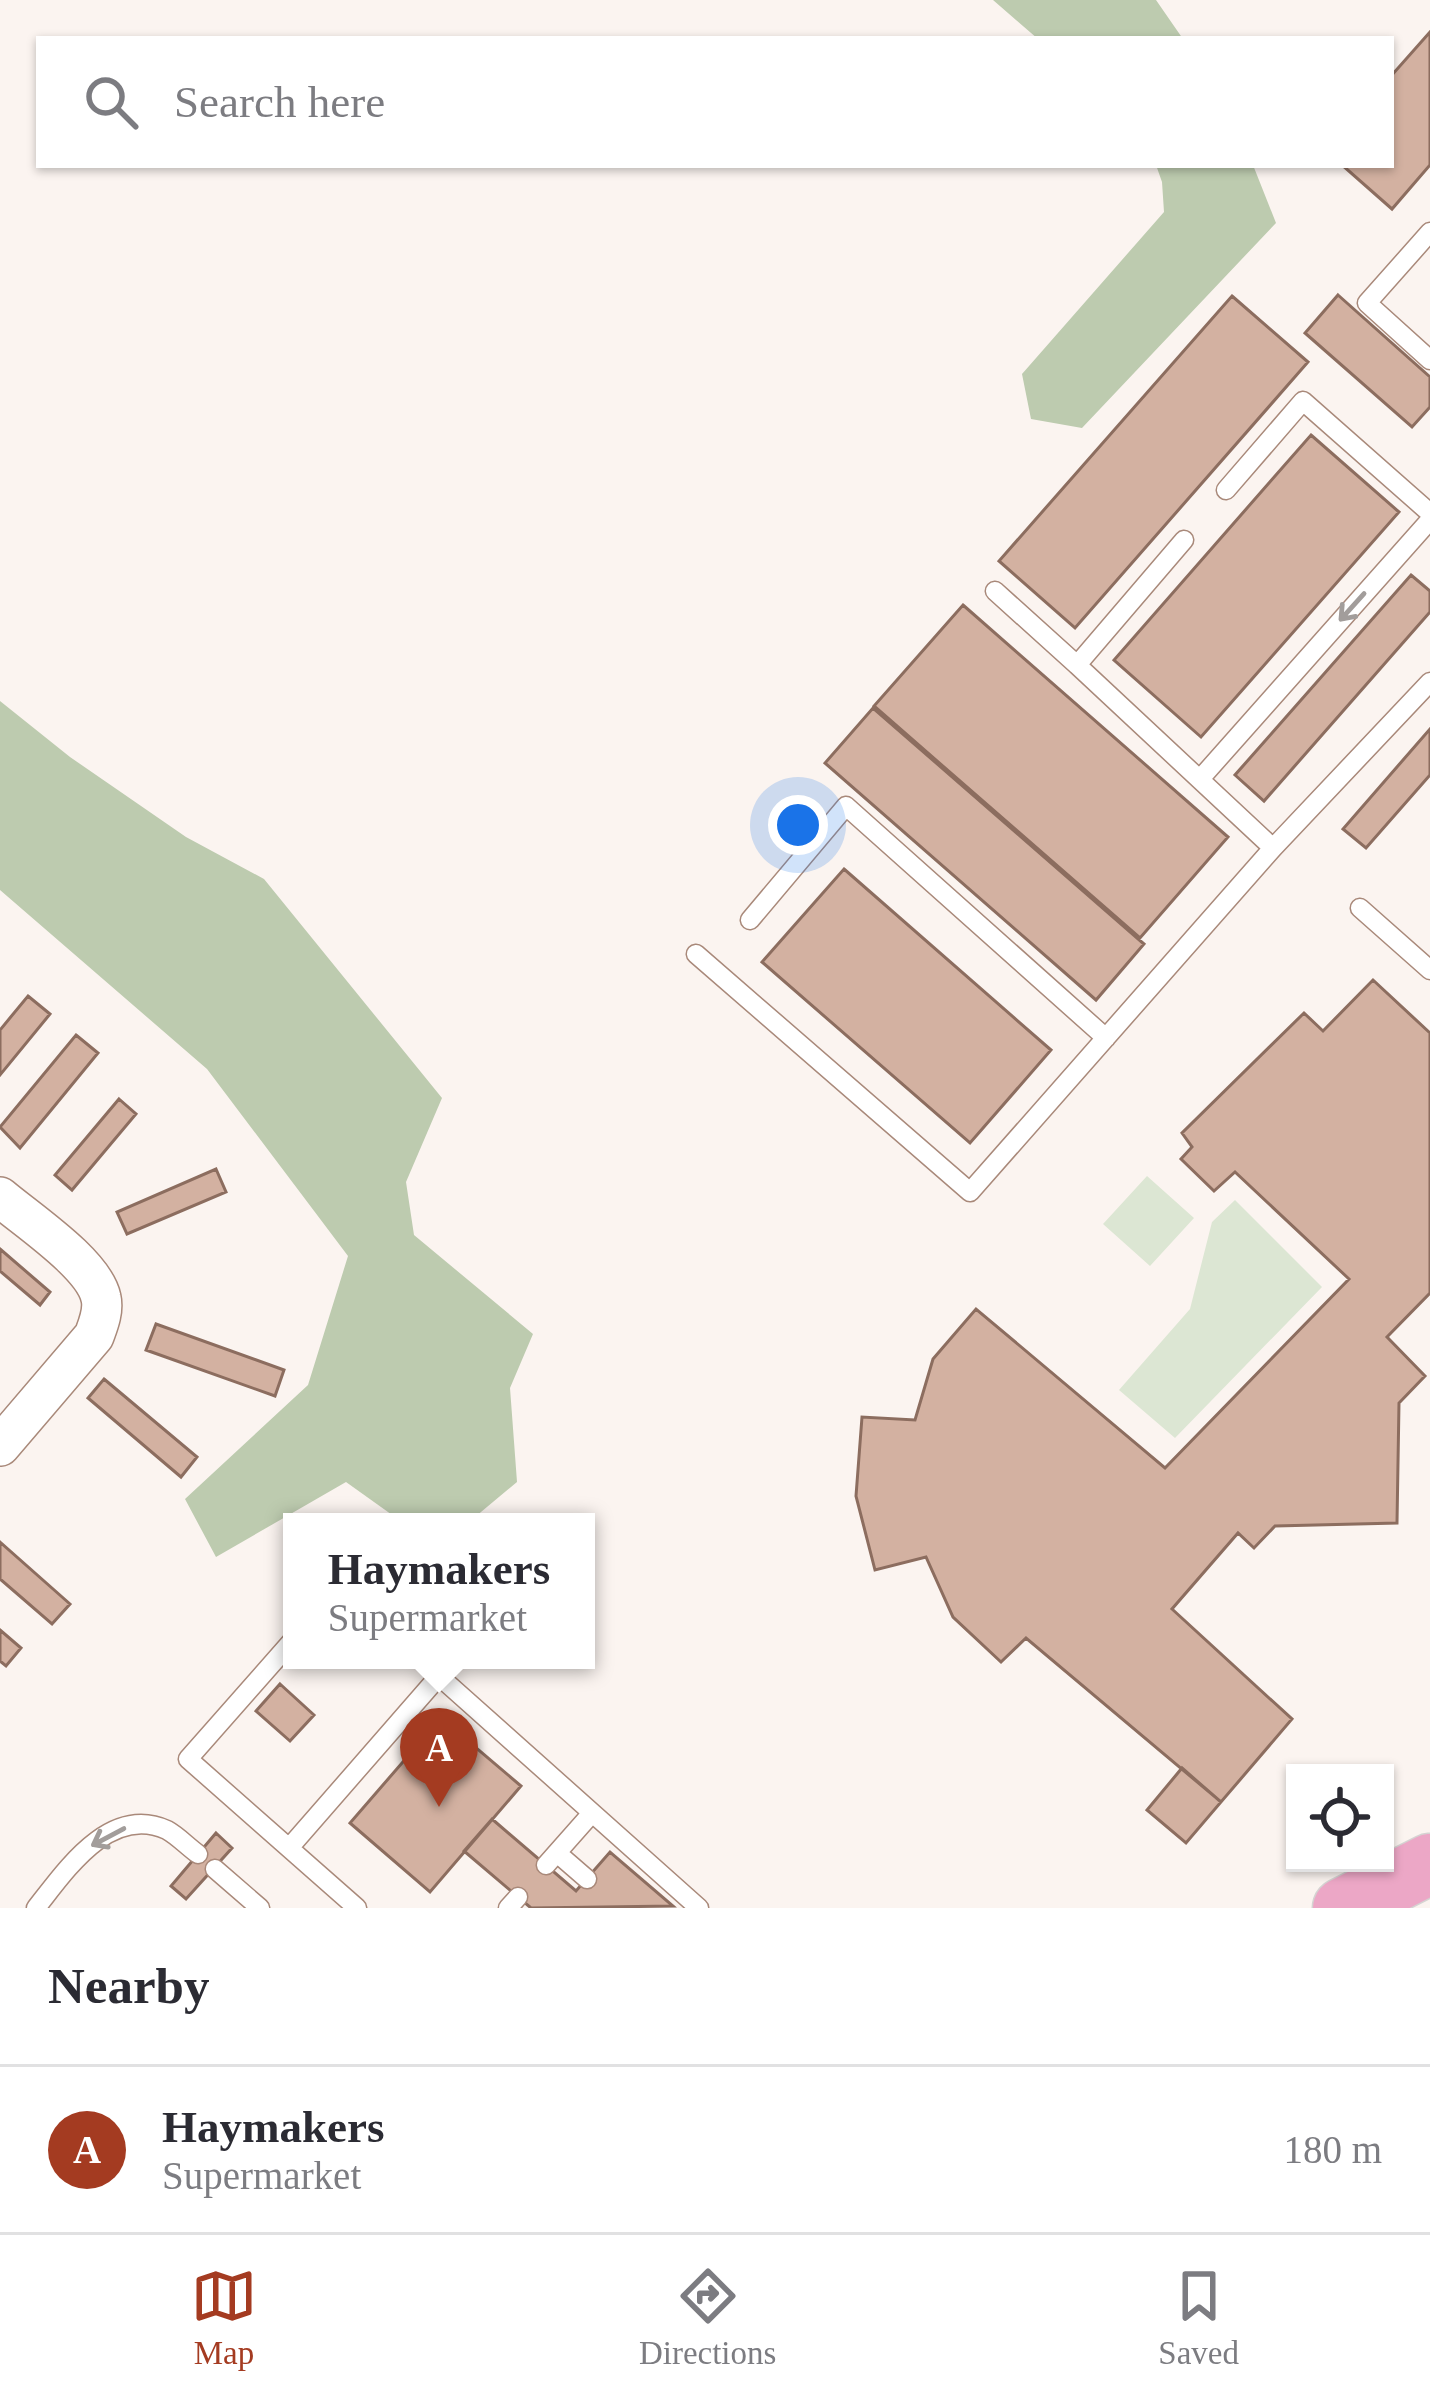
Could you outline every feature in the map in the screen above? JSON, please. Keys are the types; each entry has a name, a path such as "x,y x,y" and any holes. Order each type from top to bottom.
{"main road":[{"path":"1343,1908 1430,1864"}],"street":[{"path":"0,1197 71,1257 90,1276 101,1298 94,1336 0,1447"}],"lane":[{"path":"1430,232 1367,303 1430,360"},
{"path":"1200,779 1430,516 1303,401 1226,490"},
{"path":"1077,665 1184,540"},
{"path":"995,591 1273,848"},
{"path":"696,954 970,1192 1273,848 1430,682"},
{"path":"750,920 846,806 1106,1038"},
{"path":"1360,908 1430,970"},
{"path":"283,1651 188,1759 357,1908"},
{"path":"431,1669 699,1908"},
{"path":"289,1848 439,1676"},
{"path":"587,1879 551,1859 592,1813"},
{"path":"36,1908 97,1838 136,1823 166,1830 198,1854"},
{"path":"215,1869 260,1908"}],"green space":[{"path":"993,0 1156,0 1181,36 1035,36"},
{"path":"1157,168 1254,168 1276,223 1082,428 1031,419 1022,374 1164,212"},
{"path":"0,701 70,757 186,837 264,879 442,1098 406,1182 414,1235 533,1334 510,1388 517,1482 480,1513 389,1513 346,1482 292,1513 283,1513 283,1518 216,1557 185,1499 308,1385 348,1256 207,1069 0,890"},
{"path":"1147,1176 1194,1218 1150,1266 1103,1224"},
{"path":"1235,1200 1322,1287 1175,1438 1119,1390 1190,1309 1212,1222"}],"building":[{"path":"1430,32 1430,165 1392,209 1345,168 1394,168 1394,73"},
{"path":"1338,295 1430,377 1430,407 1412,427 1305,333"},
{"path":"1232,296 1308,362 1075,628 999,561"},
{"path":"1311,435 1399,512 1201,737 1114,660"},
{"path":"1411,575 1430,591 1430,612 1264,801 1235,775"},
{"path":"963,605 1228,837 1140,938 874,706"},
{"path":"873,708 1144,944 1096,1000 825,763"},
{"path":"1430,729 1430,775 1366,848 1343,829"},
{"path":"844,869 1051,1050 970,1143 762,962"},
{"path":"1373,980 1430,1033 1430,1293 1387,1337 1425,1376 1399,1403 1397,1523 1275,1526 1254,1548 1238,1533 1172,1609 1292,1719 1221,1802 1026,1638 1001,1662 953,1617 926,1557 875,1570 856,1496 862,1417 915,1420 933,1359 976,1309 1165,1468 1349,1279 1235,1172 1214,1191 1181,1159 1192,1147 1182,1133 1304,1013 1323,1031"},
{"path":"28,996 50,1014 0,1075 0,1030"},
{"path":"76,1035 98,1053 20,1148 0,1127"},
{"path":"119,1099 136,1114 72,1190 55,1175"},
{"path":"216,1169 226,1192 127,1234 117,1212"},
{"path":"0,1249 50,1292 40,1305 0,1271"},
{"path":"156,1324 284,1370 275,1396 146,1350"},
{"path":"104,1379 197,1457 181,1477 88,1398"},
{"path":"0,1542 70,1604 52,1624 0,1579"},
{"path":"0,1630 21,1648 6,1666 0,1661"},
{"path":"280,1684 314,1715 290,1741 256,1711"},
{"path":"441,1718 521,1786 430,1892 350,1823"},
{"path":"1182,1768 1221,1802 1186,1843 1147,1810"},
{"path":"492,1819 576,1891 610,1852 673,1906 531,1908 464,1851"},
{"path":"216,1833 232,1848 186,1899 171,1886"}],"place":[{"name":"Haymakers","path":"439,1807"}]}
